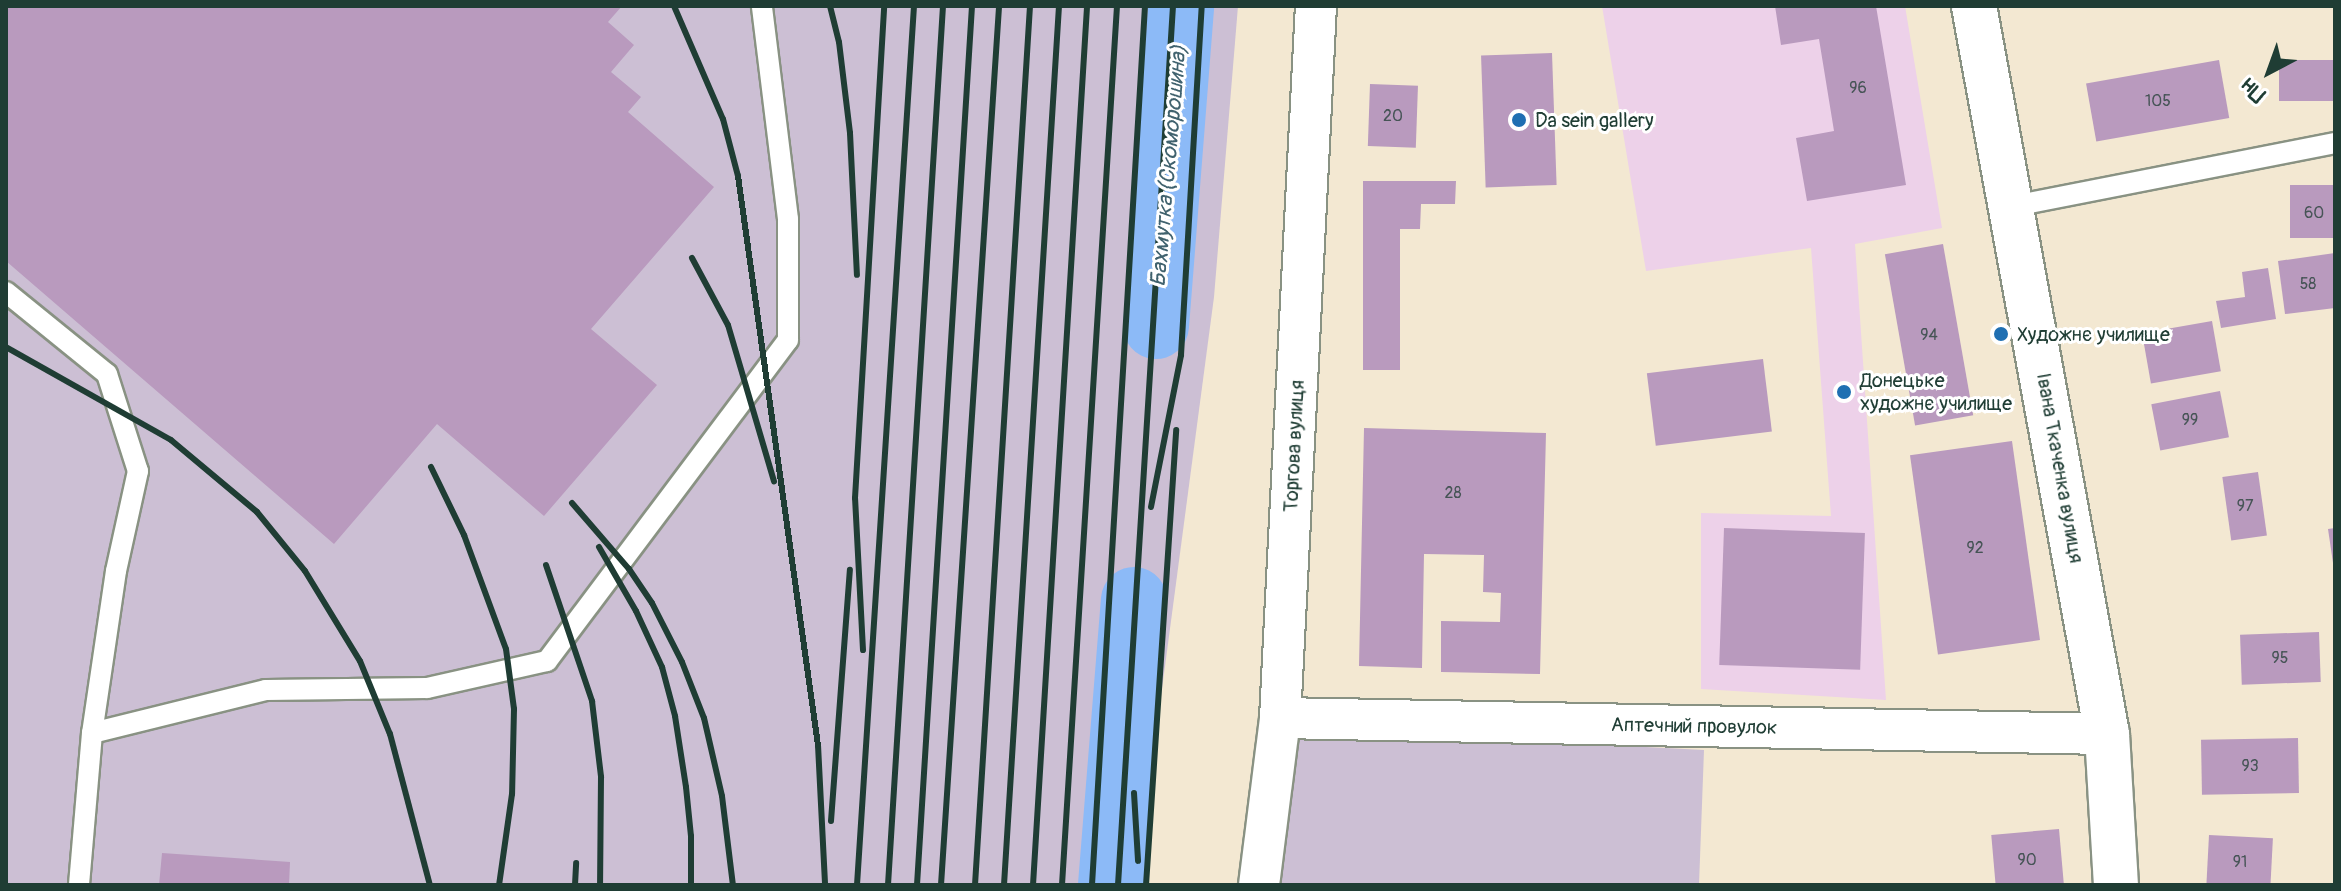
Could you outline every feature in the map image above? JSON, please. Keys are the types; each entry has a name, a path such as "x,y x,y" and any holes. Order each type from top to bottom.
{"main road":[{"name":"Івана Ткаченка вулиця","path":"1974,6 2014,206 2107,734 2116,885"}],"street":[{"name":"Торгова вулиця","path":"1259,885 1280,718 1316,6"},
{"name":"Аптечний провулок","path":"1280,718 2107,734"}],"lane":[{"path":"92,733 266,690 427,688 547,661 665,509 788,340 788,219 762,6"},
{"path":"2014,206 2335,143"},
{"path":"6,292 107,374 138,471 116,571 92,733 79,885"}],"shaded area":[{"path":"6,6 1238,6 1214,297 1136,885 6,885"},
{"name":"Донецьке художнє училище","path":"1602,6 1905,6 1942,228 1855,244 1886,700 1701,689 1701,513 1831,516 1811,248 1646,271"},
{"path":"1256,734 1509,740 1704,750 1699,885 1249,885"}],"building":[{"path":"6,6 622,6 608,22 634,45 611,72 641,97 628,112 714,187 591,329 657,385 544,516 437,424 334,544 6,261"},
{"path":"1775,6 1876,6 1906,185 1807,201 1796,138 1834,131 1819,39 1781,45"},
{"name":"Da sein gallery","path":"1552,53 1557,185 1486,187 1481,55"},
{"path":"2219,60 2229,118 2096,142 2086,83"},
{"path":"2279,60 2335,60 2335,101 2279,101"},
{"path":"1370,84 1418,86 1416,148 1368,146"},
{"path":"1363,181 1456,181 1455,204 1421,204 1420,229 1400,229 1400,370 1363,370"},
{"path":"2290,185 2335,185 2335,238 2290,238"},
{"path":"1943,244 1973,415 1915,426 1885,254"},
{"path":"2335,253 2335,308 2285,314 2278,261"},
{"path":"2268,268 2276,319 2221,328 2216,301 2245,297 2242,272"},
{"path":"2212,321 2221,371 2151,384 2142,333"},
{"path":"1763,359 1772,431 1656,446 1647,373"},
{"path":"2220,391 2229,437 2160,450 2151,404"},
{"path":"1364,428 1546,433 1540,674 1441,672 1441,621 1500,622 1501,593 1483,592 1484,555 1424,554 1422,668 1359,666"},
{"path":"2012,441 2040,640 1938,654 1910,455"},
{"path":"2258,472 2267,535 2231,540 2222,477"},
{"path":"1724,528 1865,533 1860,670 1719,665"},
{"path":"2335,528 2335,562 2333,563 2328,529"},
{"path":"2319,632 2321,682 2242,685 2240,635"},
{"path":"2298,738 2299,793 2202,795 2201,740"},
{"path":"2059,829 2064,885 1996,885 1991,835"},
{"path":"2209,835 2273,838 2270,885 2206,885"},
{"path":"162,853 290,862 289,885 159,885"}],"waterway":[{"name":"Бахмутка (Скоморошина)","path":"1156,326 1181,6"},
{"name":"Бахмутка (Скоморошина)","path":"1111,885 1134,600"}],"railway":[{"path":"674,6 723,119 738,176 818,745 825,885"},
{"path":"830,6 839,42 850,133 857,275"},
{"path":"863,650 855,498 884,6"},
{"path":"857,885 914,6"},
{"path":"888,885 943,6"},
{"path":"917,885 972,6"},
{"path":"941,885 999,6"},
{"path":"975,885 1030,6"},
{"path":"1004,885 1059,6"},
{"path":"1033,885 1087,6"},
{"path":"1062,885 1117,6"},
{"path":"1092,885 1145,6"},
{"path":"1118,885 1173,6"},
{"path":"1151,507 1181,355 1202,6"},
{"path":"692,258 728,325 774,481"},
{"path":"6,347 171,440 257,512 305,571 360,661 390,734 430,885"},
{"path":"1146,885 1176,430"},
{"path":"431,467 464,535 506,649 514,709 512,794 499,885"},
{"path":"572,503 629,569 652,603 682,662 704,718 722,796 733,885"},
{"path":"599,547 636,611 662,667 675,716 686,787 691,836 691,885"},
{"path":"546,565 592,701 601,777 600,885"},
{"path":"831,821 850,570"},
{"path":"1134,793 1138,861"},
{"path":"575,885 576,863"}],"place":[{"name":"Da sein gallery","path":"1519,120"},
{"name":"Художнє училище","path":"2001,334"},
{"name":"Донецьке художнє училище","path":"1844,392"}]}
